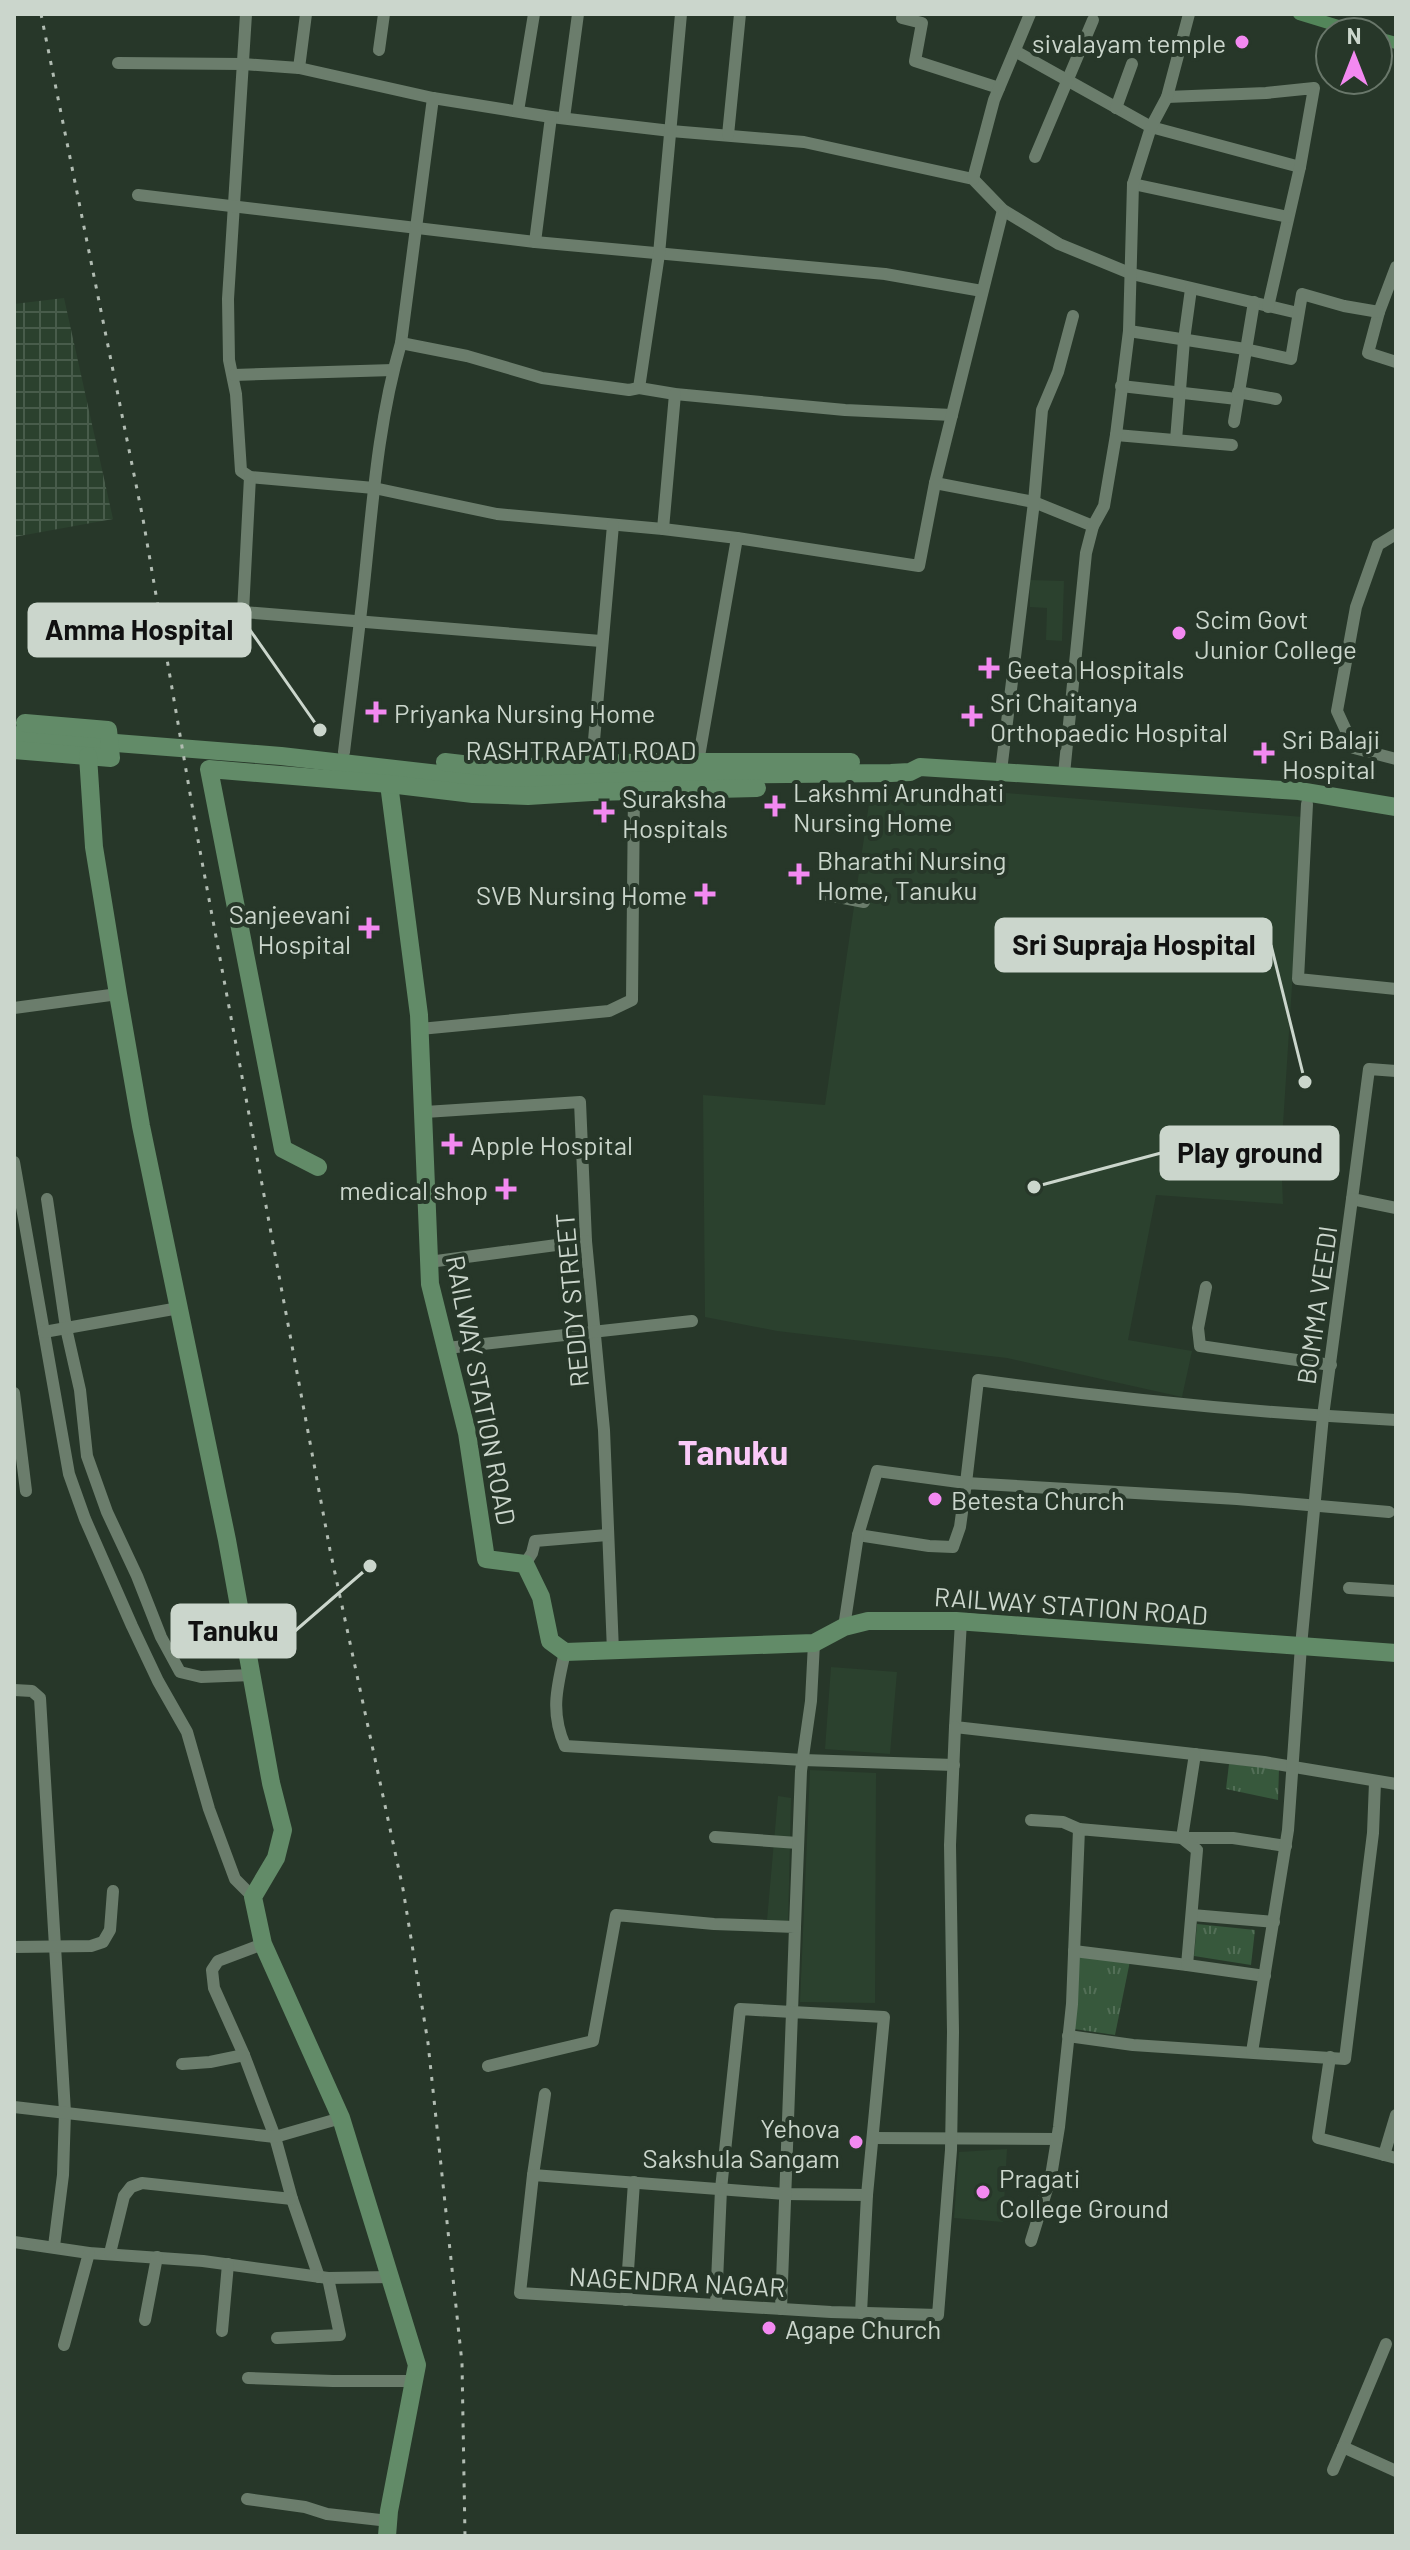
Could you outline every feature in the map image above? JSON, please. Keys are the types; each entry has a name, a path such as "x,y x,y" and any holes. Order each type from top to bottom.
{"street":[{"path":"246,14 228,299 229,360 234,375 241,471 250,477 374,488 497,514 737,538 919,566 935,483 1003,210"},
{"path":"299,68 306,14"},
{"path":"379,50 384,14"},
{"path":"518,111 534,14"},
{"path":"535,242 578,14"},
{"path":"639,388 659,254 681,14"},
{"path":"728,135 740,14"},
{"path":"903,14 902,18 922,23 915,61 999,88"},
{"path":"973,179 999,88 1030,14"},
{"path":"1064,774 1086,553 1093,526 1104,506 1129,331 1133,184 1151,127 1167,97 1189,15"},
{"path":"1035,157 1093,20"},
{"path":"1015,51 1151,127 1300,167"},
{"path":"118,63 243,64 299,68 433,98 558,117 671,131 804,142 973,179 1003,210 1059,244 1132,274 1298,313"},
{"path":"1116,108 1132,64"},
{"path":"1167,97 1314,88 1300,167 1268,307"},
{"path":"433,98 401,343 393,370 374,488 344,752 488,767 594,770 601,641 613,525"},
{"path":"1133,184 1288,217"},
{"path":"138,195 535,242 885,274 982,291"},
{"path":"1396,267 1368,353 1396,362"},
{"path":"1176,440 1191,289"},
{"path":"1129,331 1291,359 1302,294 1379,312"},
{"path":"1234,422 1254,302"},
{"path":"1001,771 1034,502 1042,410 1058,372 1073,316"},
{"path":"401,343 467,356 542,378 629,390 639,388 845,410 952,415"},
{"path":"234,375 393,370"},
{"path":"1121,386 1276,399"},
{"path":"663,529 675,394"},
{"path":"1116,435 1232,445"},
{"path":"250,477 243,612 601,641"},
{"path":"935,483 1034,502 1093,526"},
{"path":"1396,534 1378,545 1356,607 1337,711 1354,748 1396,759"},
{"path":"696,769 737,538"},
{"path":"14,722 108,730 111,758 14,750"},
{"name":"RASHTRAPATI ROAD","path":"14,735 281,756 483,779 527,781 594,770 910,772 920,767 1299,791 1396,807"},
{"path":"88,756 94,847 141,1126 227,1540 271,1783 283,1830 276,1858 253,1897"},
{"path":"318,1167 283,1149 209,769 473,794 528,796 634,790 878,785 905,781 910,772"},
{"name":"RASHTRAPATI ROAD","path":"910,772 922,779 1072,786 1307,804 1396,819"},
{"name":"RAILWAY STATION ROAD","path":"389,784 420,1029 430,1284 467,1433 486,1559 525,1564"},
{"path":"420,1029 609,1011 632,1000 634,790"},
{"path":"1307,804 1298,979 1396,989"},
{"path":"823,894 864,902"},
{"path":"14,1008 118,994"},
{"name":"BOMMA VEEDI","path":"1314,1506 1369,1069 1396,1071"},
{"name":"REDDY STREET","path":"425,1112 580,1102 586,1241 604,1430 613,1651"},
{"path":"14,1162 19,1219 44,1332 69,1474 85,1519 152,1667 187,1732 209,1809 235,1879 253,1897 263,1944 341,2118 417,2365 388,2528 305,2507 247,2499"},
{"path":"47,1199 66,1328 80,1390 87,1456 107,1512 161,1637 180,1672 201,1677 252,1675"},
{"path":"1352,1199 1396,1208"},
{"path":"429,1262 586,1241"},
{"path":"1206,1287 1198,1328 1200,1346 1331,1365"},
{"path":"44,1332 179,1308"},
{"path":"447,1348 692,1321"},
{"path":"858,1535 953,1547 960,1527 978,1380 1110,1398 1396,1420"},
{"path":"14,1392 26,1491"},
{"path":"844,1627 858,1535 877,1471 966,1483 1222,1498 1389,1512"},
{"path":"1252,2052 1286,1846 1314,1506"},
{"path":"607,1535 535,1541 525,1564 541,1597 550,1641 565,1652 557,1688 556,1726 565,1746 954,1765"},
{"path":"1349,1588 1396,1591"},
{"name":"RAILWAY STATION ROAD","path":"565,1652 814,1643 844,1627 868,1621 961,1621 1396,1653"},
{"path":"951,2138 950,1845 961,1621"},
{"path":"781,2309 798,1843 814,1643"},
{"path":"14,1690 32,1691 40,1698 65,2112 63,2175 54,2246"},
{"path":"955,1727 1195,1754 1396,1784"},
{"path":"1182,1838 1195,1754"},
{"path":"1068,2036 1133,2045 1345,2059 1373,1833 1375,1782"},
{"path":"1031,1820 1063,1822 1079,1829 1182,1838 1233,1838 1286,1846"},
{"path":"1031,2241 1051,2176 1057,2139 1068,2036 1079,1829"},
{"path":"715,1837 798,1843"},
{"path":"1182,1838 1197,1850 1187,1965"},
{"path":"14,1947 91,1946 103,1942 110,1930 113,1891"},
{"path":"488,2066 593,2041 616,1915 714,1924 795,1927"},
{"path":"1192,1915 1274,1922"},
{"path":"263,1944 218,1961 212,1970 214,1988 275,2137 292,2199 324,2278 340,2335 277,2338"},
{"path":"1074,1951 1265,1976"},
{"path":"716,2305 721,2189 740,2009 884,2017 867,2195 861,2313"},
{"path":"182,2064 244,2055"},
{"path":"1330,2057 1318,2138 1390,2156 1396,2115"},
{"path":"545,2094 533,2175 785,2194 867,2195"},
{"path":"14,2107 275,2137 341,2118"},
{"path":"873,2138 1057,2139"},
{"name":"NAGENDRA NAGAR","path":"533,2175 520,2293 831,2312 938,2315 951,2138"},
{"path":"626,2300 634,2182"},
{"path":"110,2253 124,2196 131,2187 142,2183 292,2199"},
{"path":"14,2242 89,2253 228,2264 324,2278 391,2277"},
{"path":"64,2345 89,2253"},
{"path":"145,2320 157,2257"},
{"path":"222,2331 228,2264"},
{"path":"1333,2470 1386,2344"},
{"path":"248,2378 414,2381"},
{"path":"1343,2447 1396,2471"}],"shaded area":[{"path":"64,298 113,519 14,537 14,304"},
{"path":"1030,580 1064,581 1062,641 1046,640 1047,608 1030,607"},
{"path":"994,792 1303,817 1281,1155 1283,1204 1156,1195 1128,1340 1192,1351 1182,1397 1007,1358 777,1331 705,1317 703,1095 825,1105 870,797"},
{"path":"831,1667 897,1672 890,1754 825,1749"},
{"path":"810,1770 876,1773 875,2003 800,2002"},
{"path":"778,1796 791,1798 788,1927 767,1920"},
{"path":"1007,2149 1003,2222 954,2218 959,2152"}],"green space":[{"path":"1125,918 1148,920 1145,959 1121,957"},
{"path":"1229,1764 1279,1768 1278,1800 1226,1789"},
{"path":"1197,1924 1255,1930 1251,1965 1194,1956"},
{"path":"1079,1957 1130,1961 1115,2035 1074,2029"}],"waterway":[{"path":"1299,14 1314,19"}],"railway":[{"path":"41,14 143,519 198,840 330,1550 403,1889 428,2043 462,2363 465,2536"}],"place":[{"name":"sivalayam temple","path":"1242,42"},
{"name":"Scim Govt Junior College","path":"1179,633"},
{"name":"Geeta Hospitals","path":"989,668"},
{"name":"Priyanka Nursing Home","path":"376,712"},
{"name":"Sri Chaitanya Orthopaedic Hospital","path":"972,716"},
{"name":"Amma Hospital","path":"320,730"},
{"name":"Sri Balaji Hospital","path":"1264,753"},
{"name":"Lakshmi Arundhati Nursing Home","path":"775,806"},
{"name":"Suraksha Hospitals","path":"604,812"},
{"name":"Bharathi Nursing Home, Tanuku","path":"799,874"},
{"name":"SVB Nursing Home","path":"705,894"},
{"name":"Sanjeevani Hospital","path":"369,928"},
{"name":"Sri Supraja Hospital","path":"1305,1082"},
{"name":"Apple Hospital","path":"452,1144"},
{"name":"Play ground","path":"1034,1187"},
{"name":"medical shop","path":"506,1189"},
{"name":"Betesta Church","path":"935,1499"},
{"name":"Tanuku","path":"370,1566"},
{"name":"Yehova Sakshula Sangam","path":"856,2142"},
{"name":"Pragati College Ground","path":"983,2192"},
{"name":"Agape Church","path":"769,2328"}],"district":[{"name":"Tanuku","path":"733,1451"}]}
